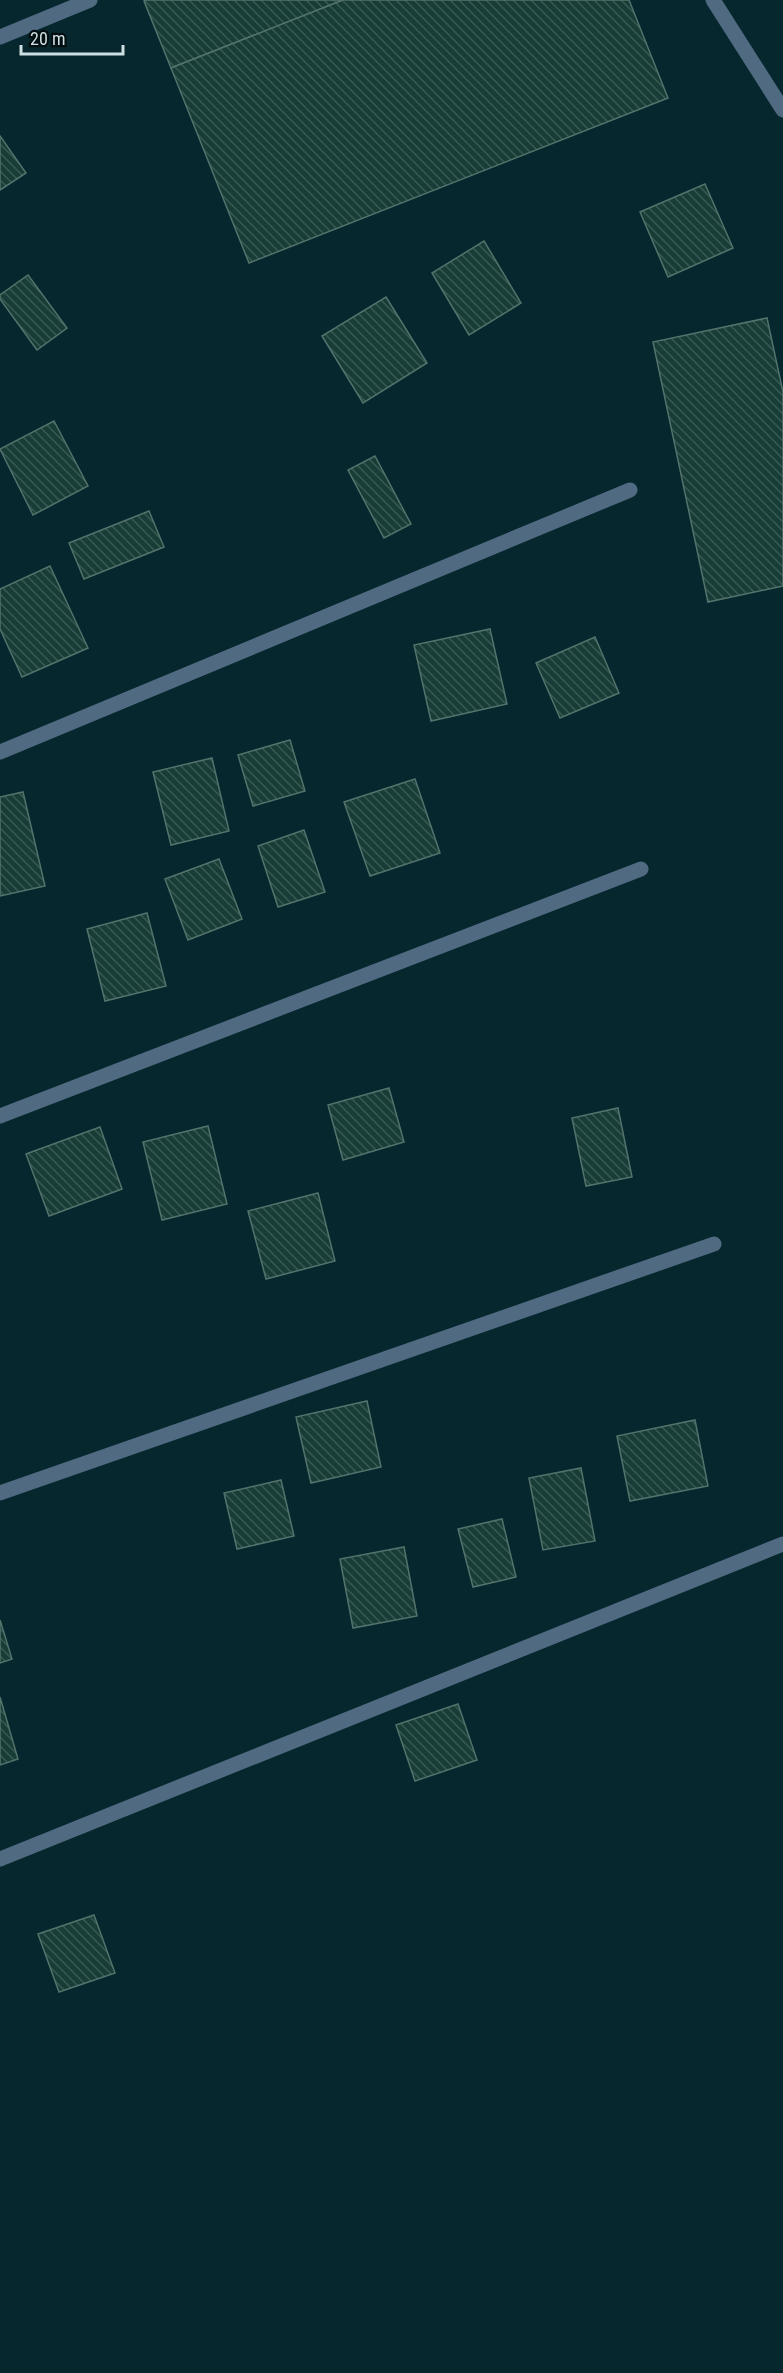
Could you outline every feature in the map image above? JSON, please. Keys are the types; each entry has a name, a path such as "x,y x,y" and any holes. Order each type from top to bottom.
{"street":[{"path":"0,37 90,0"},
{"path":"712,0 783,110"},
{"path":"0,752 630,490"},
{"path":"0,1116 641,869"},
{"path":"0,1493 714,1244"},
{"path":"0,1859 783,1544"}],"building":[{"path":"343,0 171,68 144,1"},
{"path":"343,0 629,0 668,98 249,263 171,68"},
{"path":"0,136 26,173 0,190"},
{"path":"705,184 733,248 668,277 640,212"},
{"path":"484,241 521,303 469,335 432,273"},
{"path":"28,275 67,328 37,350 0,299 0,295"},
{"path":"386,297 427,363 363,403 322,336"},
{"path":"767,318 783,392 783,586 708,602 653,342"},
{"path":"54,421 88,486 33,515 0,449"},
{"path":"375,456 411,524 384,538 348,470"},
{"path":"149,511 164,547 84,579 69,543"},
{"path":"50,566 88,648 22,677 0,629 0,589"},
{"path":"490,629 507,704 431,721 414,645"},
{"path":"595,637 619,693 560,718 536,663"},
{"path":"290,740 305,791 253,806 238,755"},
{"path":"212,758 229,831 171,845 153,772"},
{"path":"415,779 440,853 370,876 344,802"},
{"path":"23,792 45,886 0,896 0,797"},
{"path":"304,830 325,892 278,907 258,846"},
{"path":"219,859 242,919 188,940 165,879"},
{"path":"147,913 166,986 105,1001 87,929"},
{"path":"389,1088 404,1142 343,1160 328,1105"},
{"path":"618,1108 632,1177 586,1186 572,1118"},
{"path":"208,1126 227,1204 162,1220 143,1142"},
{"path":"100,1127 122,1189 49,1216 26,1154"},
{"path":"318,1193 335,1261 266,1279 248,1211"},
{"path":"367,1401 381,1467 311,1483 296,1417"},
{"path":"695,1420 708,1486 630,1501 617,1436"},
{"path":"581,1468 595,1541 543,1550 529,1478"},
{"path":"281,1480 294,1536 237,1549 224,1493"},
{"path":"502,1519 516,1577 473,1587 458,1529"},
{"path":"404,1547 417,1616 353,1628 340,1559"},
{"path":"0,1620 12,1659 0,1663"},
{"path":"0,1697 18,1759 0,1765"},
{"path":"458,1704 477,1760 415,1781 396,1725"},
{"path":"94,1915 115,1973 59,1992 38,1934"}]}
